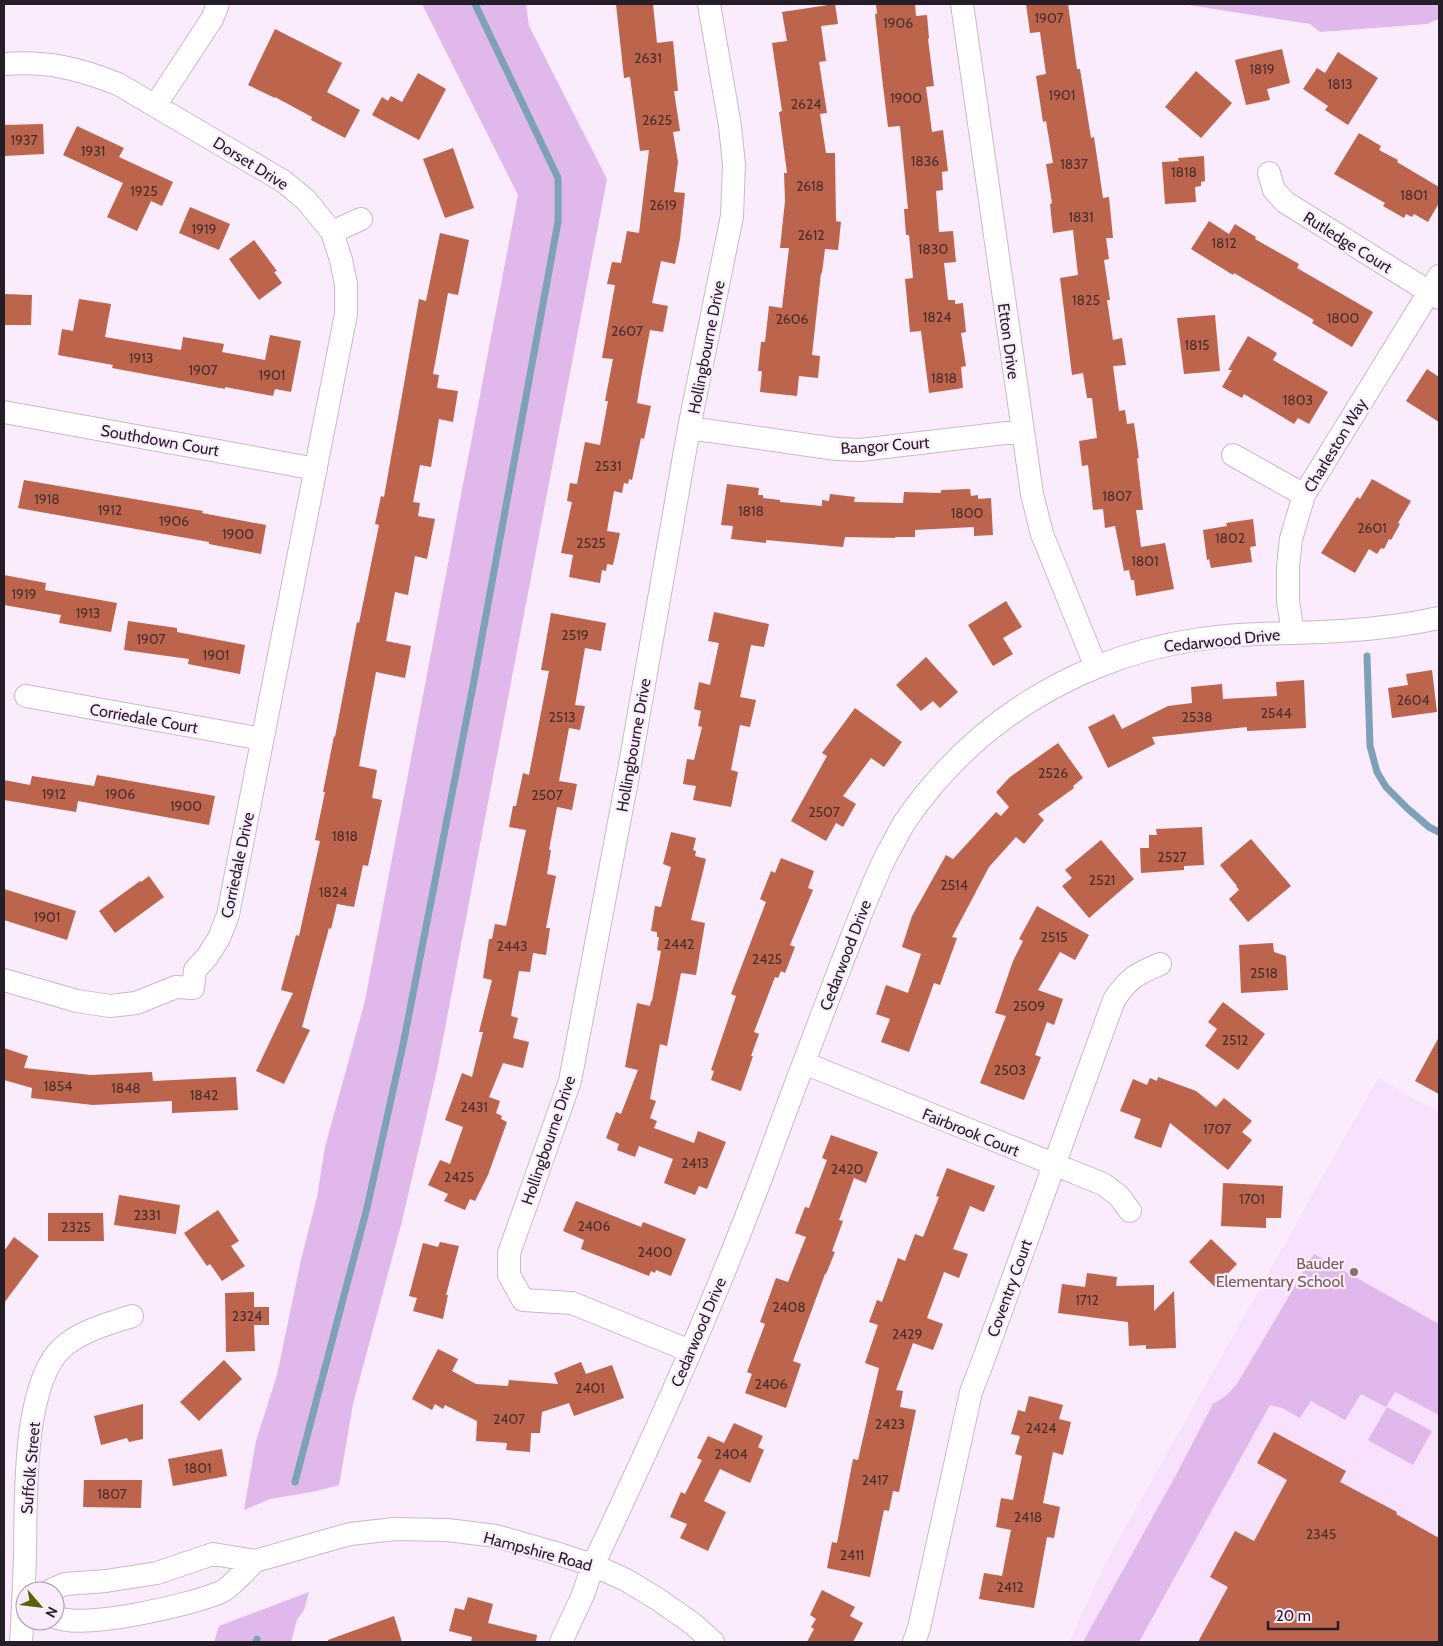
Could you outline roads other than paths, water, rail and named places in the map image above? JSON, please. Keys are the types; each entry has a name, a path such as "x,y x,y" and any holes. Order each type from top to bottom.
{"street":[{"path":"155,106 212,19 218,4"},
{"name":"Etton Drive","path":"962,4 1032,494 1042,534 1096,667"},
{"name":"Hollingbourne Drive","path":"690,1351 572,1304 523,1300 509,1276 509,1253 570,1081 629,770 689,428 732,216 734,165 730,126 709,5"},
{"name":"Dorset Drive","path":"4,64 30,62 60,65 90,73 118,84 283,181 306,200 332,232 346,284 346,314 290,600"},
{"name":"Rutledge Court","path":"1269,173 1274,190 1285,202 1436,289"},
{"path":"332,232 361,219"},
{"name":"Charleston Way","path":"1293,633 1288,601 1288,566 1291,539 1304,495 1436,289"},
{"name":"Southdown Court","path":"4,412 316,469"},
{"name":"Bangor Court","path":"689,428 836,449 860,450 1022,431"},
{"path":"1233,455 1304,495"},
{"name":"Corriedale Drive","path":"4,980 77,1001 110,1006 136,1002 176,987 193,988 195,970 207,957 228,915 290,600"},
{"name":"Cedarwood Drive","path":"561,1642 583,1595 593,1565 690,1351 741,1231 872,884 902,826 935,781 967,748 1003,718 1042,694 1096,667 1146,650 1195,640 1377,628 1439,618"},
{"name":"Corriedale Court","path":"26,696 262,739"},
{"name":"Coventry Court","path":"914,1642 919,1628 971,1392 1114,1000 1122,988 1135,975 1160,964"},
{"name":"Fairbrook Court","path":"804,1064 1103,1184 1118,1196 1130,1211"},
{"name":"Suffolk Street","path":"20,1581 31,1428 43,1377 51,1362 62,1348 81,1334 132,1316"},
{"name":"Hampshire Road","path":"65,1584 106,1581 157,1573 213,1554 255,1561 350,1534 395,1529 447,1530 496,1536 593,1565 626,1580 659,1600 693,1624 713,1642"},
{"name":"Hampshire Road","path":"65,1621 105,1619 159,1611 222,1592 255,1561"}],"waterway":[{"path":"295,1482 367,1208 403,1045 473,686 558,222 558,178 475,4"},
{"path":"1367,656 1370,746 1377,772 1386,787 1407,808 1429,827 1439,832"}],"place":[{"name":"Bauder Elementary School","path":"1354,1272"}]}
